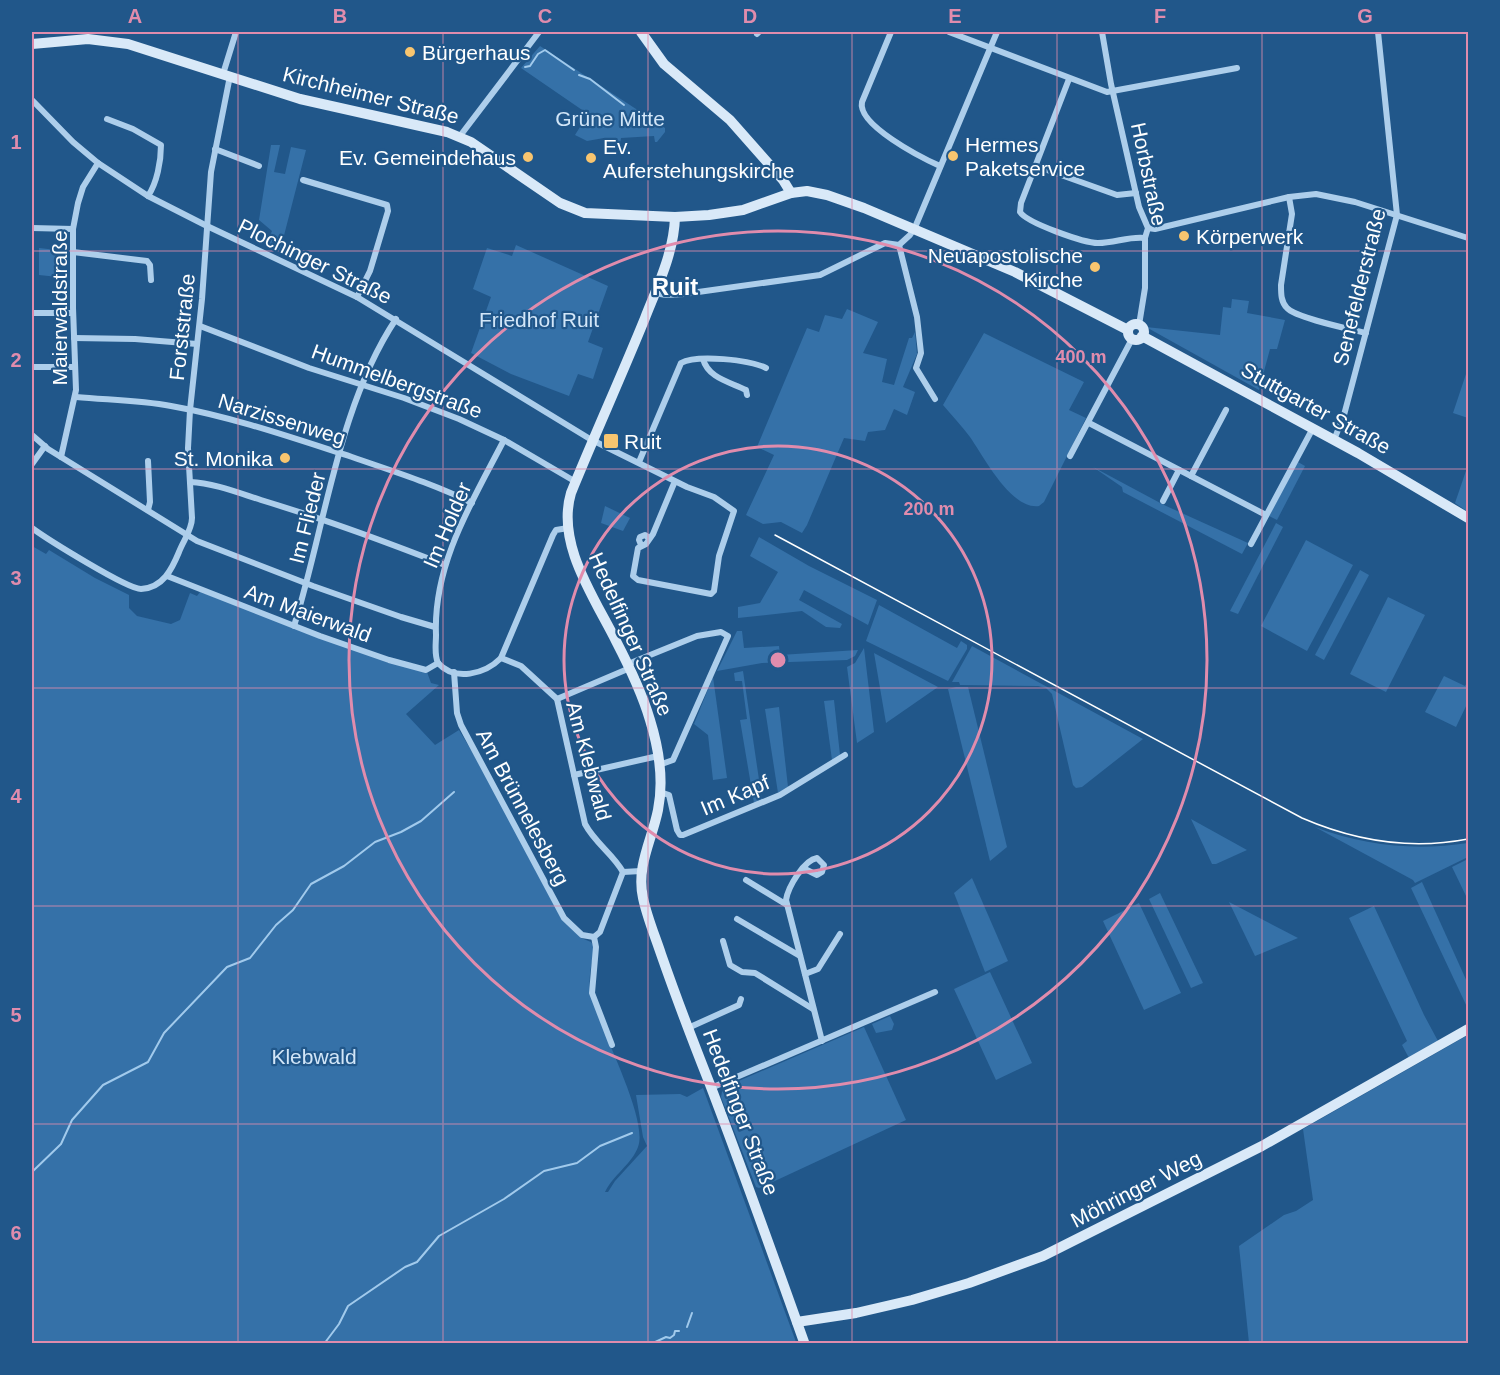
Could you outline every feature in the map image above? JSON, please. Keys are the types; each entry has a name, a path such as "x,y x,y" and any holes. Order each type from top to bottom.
{"street":[{"name":"Forststraße","path":"167,576 192,521 188,448 190,410 200,326 211,172 226,75 236,32"},
{"path":"460,136 539,32"},
{"path":"641,32 664,64 735,126 783,180 791,193"},
{"path":"891,32 862,102 861,110 868,120 900,145 916,156 940,166"},
{"path":"949,32 1102,91 1113,91 1237,68"},
{"path":"655,293 666,295 712,290 820,275 885,243 899,245 904,243 914,229 997,32"},
{"name":"Horbstraße","path":"1070,456 1135,333 1145,288 1148,228 1143,220 1136,193 1102,32"},
{"name":"Senefelderstraße","path":"1334,440 1344,416 1397,215 1378,32"},
{"name":"Kirchheimer Straße","path":"32,44 77,39 119,42 315,103 427,126 460,136 572,209 599,215 675,217 739,211 791,193"},
{"path":"1069,79 1020,212 1025,218 1095,243 1146,238"},
{"name":"Plochinger Straße","path":"32,100 73,142 98,163 148,196 357,297 594,441 675,481 714,497 734,511 720,551 714,591 711,594 634,578 632,574 638,548 641,545 640,537 645,535 649,538 653,534 675,481"},
{"path":"107,119 133,129 161,145 154,188 148,196"},
{"path":"215,149 260,166"},
{"name":"Maierwaldstraße","path":"61,457 76,397 73,229 83,187 98,163"},
{"path":"1036,166 1117,195 1136,193"},
{"path":"303,180 383,202 388,208 370,271 357,297"},
{"name":"Stuttgarter Straße","path":"791,193 807,191 827,195 1031,279 1313,428 1468,518"},
{"path":"1148,228 1155,229 1308,194 1325,195 1355,202 1468,238"},
{"path":"1289,197 1292,214 1281,285 1281,297 1285,306 1293,313 1366,333"},
{"name":"Hedelfinger Straße","path":"675,217 670,250 655,293 576,482 568,506 568,528 578,564 629,666 650,721 659,760 660,792 657,813 641,871 644,903 803,1343"},
{"path":"32,228 73,229"},
{"path":"899,245 918,326 921,353 916,368 935,399"},
{"path":"73,252 147,261 150,265 151,280"},
{"path":"32,313 73,313"},
{"name":"Im Flieder","path":"294,626 308,584 339,453 363,385 396,319"},
{"name":"Hummelbergstraße","path":"200,326 301,365 434,409 504,440 576,482"},
{"path":"74,338 135,339 197,344"},
{"path":"639,462 679,365 686,360 712,358 758,364 766,368"},
{"path":"703,360 705,366 714,375 746,390 747,394"},
{"path":"32,368 75,367"},
{"name":"Narzissenweg","path":"76,397 143,401 232,420 339,453 471,503"},
{"path":"1191,476 1226,410"},
{"path":"1089,423 1266,515"},
{"path":"1251,544 1313,428"},
{"path":"32,435 45,447 187,535 209,546 308,584 435,627"},
{"name":"Im Holder","path":"438,663 435,627 439,590 445,565 471,503 504,440"},
{"path":"32,464 45,447"},
{"path":"148,461 150,502 148,510"},
{"path":"1163,501 1179,470"},
{"path":"190,482 234,492 322,519 384,540 445,565"},
{"path":"32,528 129,585 140,589 148,588 167,576"},
{"path":"438,663 444,668 465,674 478,672 501,658 553,535 556,530 568,528"},
{"name":"Am Maierwald","path":"167,576 294,626 408,666 427,670 438,663"},
{"path":"557,699 698,636 726,633 727,640 672,761 659,760 574,775"},
{"name":"Am Klebwald","path":"501,658 521,666 557,699 585,824 623,872"},
{"name":"Am Brünnelesberg","path":"454,672 461,725 563,916 582,935 594,937"},
{"name":"Im Kapf","path":"660,792 668,794 677,830 683,835 778,796 844,755"},
{"path":"803,868 788,894 787,905 822,1041"},
{"path":"612,1045 592,993 596,947 594,937 600,932 623,872 641,871"},
{"path":"746,880 787,905"},
{"path":"737,919 800,956"},
{"path":"805,974 818,969 840,934"},
{"path":"723,941 730,965 742,972 755,973 813,1009"},
{"path":"711,1088 935,992"},
{"path":"688,1028 738,1005 741,999"},
{"name":"Möhringer Weg","path":"797,1322 856,1313 912,1300 969,1283 1043,1256 1262,1146 1468,1029"}],"green space":[{"name":"Grüne Mitte","path":"540,46 665,128 665,132 657,142 654,136 621,138 620,144 604,138 587,141 575,135 588,114 521,68"},
{"path":"271,145 280,145 274,172 285,174 291,147 306,150 280,251 266,244 272,231 259,220"},
{"name":"Friedhof Ruit","path":"516,245 608,286 588,342 603,348 593,379 578,374 569,396 511,374 471,353 491,297 473,289 487,248 512,256"},
{"path":"39,248 57,250 58,277 39,275"},
{"path":"1232,299 1249,301 1247,313 1285,320 1277,349 1270,349 1259,390 1146,327 1220,335 1223,307 1231,308"},
{"path":"847,309 878,322 863,353 887,359 882,382 894,385 909,338 912,338 915,332 917,354 903,387 915,392 907,415 894,409 885,430 868,432 865,441 844,438 802,533 781,522 763,524 746,515 774,455 757,447 807,328 819,332 825,315 842,319"},
{"path":"984,333 1084,382 1069,410 1086,418 1044,502 1039,506 1018,500 1009,491 967,433 943,405"},
{"path":"1468,368 1468,418 1453,413"},
{"path":"1298,462 1305,466 1277,520 1269,516"},
{"path":"1468,465 1468,512 1455,503"},
{"path":"1093,467 1164,505 1248,543 1242,554 1123,492 1122,487"},
{"path":"605,506 630,518 623,531 601,523"},
{"path":"1276,523 1283,527 1238,614 1230,611"},
{"path":"759,537 809,566 877,600 868,625 804,590 799,600 842,624 840,628 826,627 802,611 738,618 738,607 760,603 778,572 750,556"},
{"path":"1306,540 1353,565 1307,651 1261,626"},
{"name":"Klebwald","path":"32,546 46,554 49,550 95,578 129,595 129,608 137,616 171,624 180,620 190,593 197,596 200,592 427,672 431,683 439,685 406,714 435,745 459,730 562,920 581,938 591,942 594,946 590,975 591,993 630,1094 639,1133 635,1153 605,1192 608,1192 647,1146 643,1137 636,1095 680,1094 687,1097 703,1088 796,1342 32,1343"},
{"path":"1360,570 1369,575 1324,660 1315,655"},
{"path":"1388,597 1425,615 1386,692 1350,674"},
{"path":"879,605 957,648 961,641 967,645 967,649 948,681 866,641"},
{"path":"737,631 742,631 744,648 779,646 780,655 858,650 855,656 847,660 762,663 717,671"},
{"path":"972,646 1143,739 1082,787 1076,788 1073,785 1052,694 1046,688 960,685 959,682 952,682"},
{"path":"864,648 874,732 857,743 847,667 855,663"},
{"path":"874,653 938,687 886,723"},
{"path":"743,671 762,800 754,803 740,720 747,719 742,681 735,681 734,673"},
{"path":"1444,676 1465,686 1468,681 1468,702 1456,727 1425,712"},
{"path":"713,677 727,778 713,780 708,735 694,724"},
{"path":"968,687 1007,847 990,861 948,689"},
{"path":"834,700 840,755 832,760 824,701"},
{"path":"779,707 788,787 778,793 765,709"},
{"path":"1191,819 1247,850 1212,864"},
{"path":"1315,827 1353,839 1391,845 1429,847 1468,843 1468,857 1415,883"},
{"path":"1468,859 1468,900 1452,867"},
{"path":"972,878 1008,961 985,972 954,893"},
{"path":"1422,882 1468,984 1468,1009 1411,888"},
{"path":"1160,893 1203,983 1191,988 1149,899"},
{"path":"1229,902 1298,938 1255,956"},
{"path":"1139,903 1181,993 1144,1010 1103,921"},
{"path":"1374,906 1438,1041 1409,1058 1402,1045 1407,1041 1349,918"},
{"path":"990,972 1032,1063 996,1080 954,989"},
{"path":"890,1016 894,1024 892,1030 876,1033 872,1024"},
{"path":"864,1027 906,1120 777,1180 759,1188 756,1187 721,1097 722,1092 727,1086"},
{"path":"1468,1035 1468,1343 1249,1343 1239,1246 1284,1215 1296,1211 1313,1200 1303,1129"}],"waterway":[{"path":"525,67 530,66 538,54 545,50 574,70"},
{"path":"579,75 590,79 624,105"},
{"path":"632,112 643,116"},
{"path":"32,1172 61,1144 72,1120 103,1085 148,1062 164,1033 227,967 250,958 276,925 293,910 311,884 344,866 375,842 421,821 454,792"},
{"path":"324,1344 339,1324 348,1306 405,1267 417,1262 439,1236 504,1199 544,1171 577,1163 600,1146 632,1133"},
{"path":"687,1327 692,1313"},
{"path":"651,1344 666,1337 670,1338 675,1331 679,1331"}],"tram line":[{"path":"775,535 1302,818 1342,833 1384,841 1425,844 1468,839"}],"place":[{"name":"Bürgerhaus","path":"410,52"},
{"name":"Hermes Paketservice","path":"953,156"},
{"name":"Ev. Gemeindehaus","path":"528,157"},
{"name":"Ev. Auferstehungskirche","path":"591,158"},
{"name":"Körperwerk","path":"1184,236"},
{"name":"Neuapostolische Kirche","path":"1095,267"},
{"name":"Ruit","path":"611,441"},
{"name":"St. Monika","path":"285,458"}],"district":[{"name":"Ruit","path":"675,286"}]}
